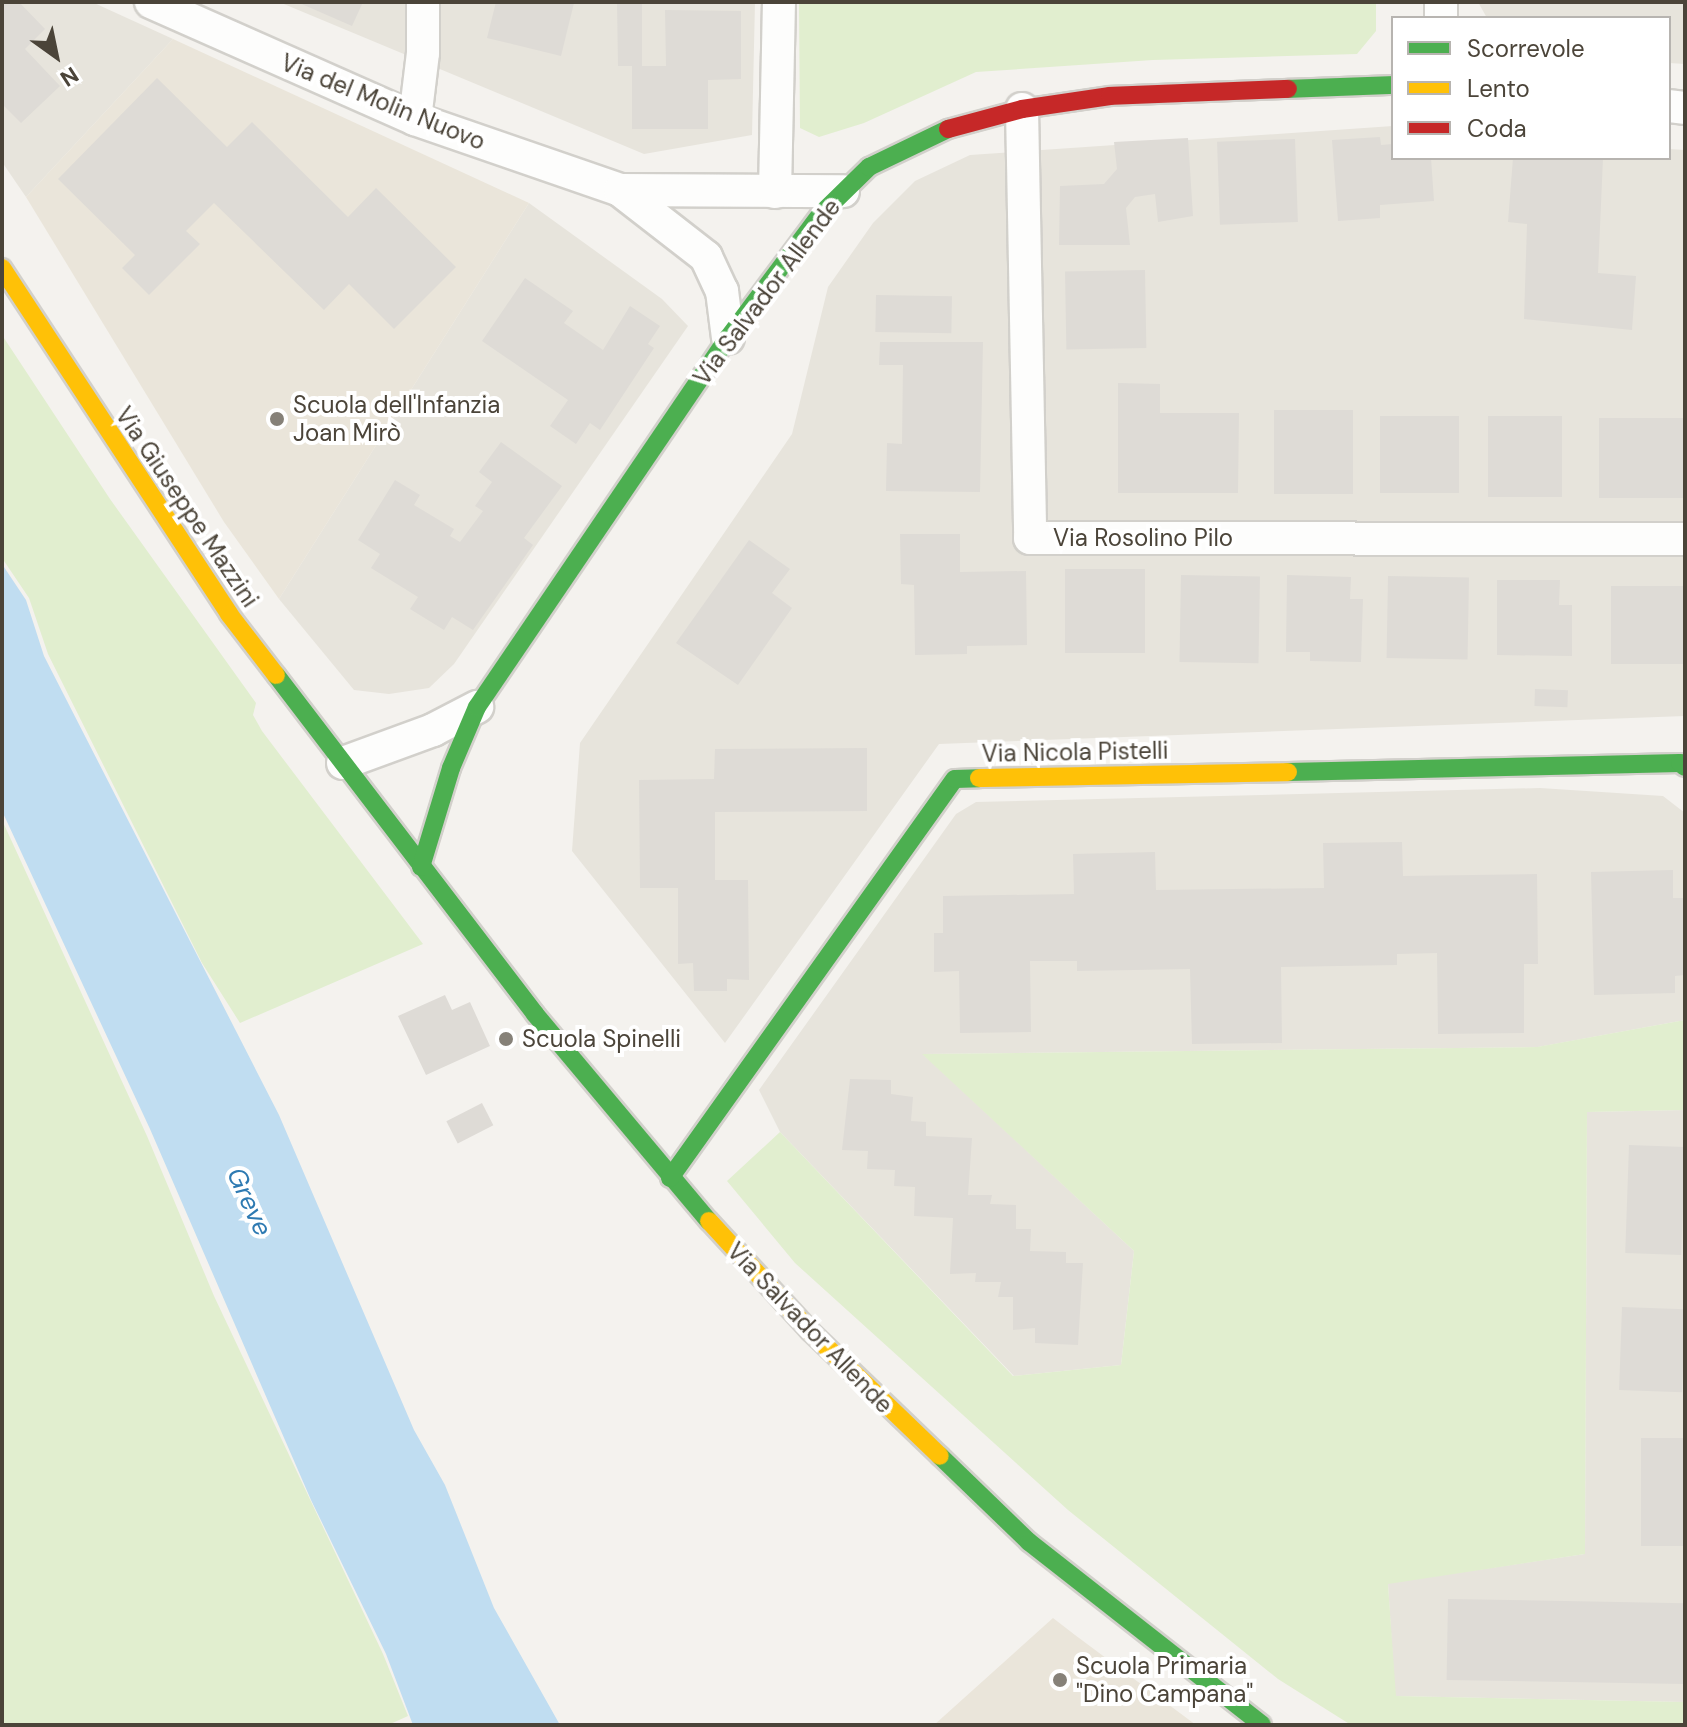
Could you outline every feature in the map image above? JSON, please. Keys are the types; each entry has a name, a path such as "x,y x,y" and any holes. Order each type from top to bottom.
{"street":[{"name":"Via del Molin Nuovo","path":"151,2 415,119 620,190 843,191"},
{"path":"415,119 423,53 423,2"},
{"path":"775,192 779,2"},
{"name":"Via Salvador Allende","path":"421,867 451,768 477,707 728,338 820,215 869,167 916,141 970,121 1022,109 1110,96 1391,85"},
{"name":"Via Rosolino Pilo","path":"1022,109 1030,538 1685,539"},
{"name":"Via del Molin Nuovo","path":"620,190 706,257 722,291 728,338"},
{"name":"Via Giuseppe Mazzini","path":"2,268 229,614 343,763"},
{"name":"Via Salvador Allende","path":"477,707 433,730 343,763 535,1014 670,1178 810,1331 1029,1542 1262,1725"},
{"name":"Via Nicola Pistelli","path":"670,1178 955,779 1680,763 1685,767"}],"shaded area":[{"path":"2,2 92,2 173,39 26,197 2,162"},
{"path":"279,2 755,2 752,135 644,154"},
{"path":"1478,2 1685,2 1685,64 1671,63 1671,16 1486,16"},
{"name":"Scuola dell'Infanzia Joan Mirò","path":"173,39 529,203 279,599 224,522 26,197"},
{"path":"1391,126 1391,160 1671,160 1671,149 1685,150 1685,716 939,744 725,1043 572,851 580,743 792,434 828,287 873,223 915,181 970,155"},
{"path":"529,203 662,299 688,326 454,664 429,688 389,694 354,690 279,599"},
{"path":"1540,788 1663,796 1685,813 1685,1020 1538,1047 923,1054 1134,1251 1121,1365 1014,1376 780,1132 759,1090 956,814 976,802"},
{"path":"1685,1110 1685,1702 1395,1696 1388,1583 1585,1554 1587,1112"},
{"name":"Scuola Primaria \"Dino Campana\"","path":"1053,1618 1075,1635 1196,1725 934,1725"}],"green space":[{"path":"799,2 1376,2 1376,31 1357,54 1153,60 976,72 864,123 819,137 800,128"},
{"path":"2,335 110,499 256,703 253,715 262,731 423,944 240,1023 202,963 48,654 29,598 2,558"},
{"path":"2,820 147,1136 214,1296 383,1654 408,1716 388,1725 2,1725"},
{"path":"1685,1020 1685,1110 1587,1112 1585,1554 1388,1584 1396,1696 1685,1702 1685,1725 1351,1725 1278,1679 1068,1510 795,1263 727,1181 780,1132 1013,1376 1121,1365 1134,1251 922,1054 1537,1047"}],"water":[{"name":"Greve","path":"2,564 26,600 44,656 279,1115 414,1430 445,1485 494,1608 560,1725 413,1725 386,1654 311,1500 150,1129 2,811"}],"building":[{"path":"2,2 19,2 45,29 25,49 60,86 21,123 2,104"},
{"path":"297,2 363,2 352,26"},
{"path":"496,2 574,3 561,56 487,38"},
{"path":"617,2 642,2 642,66 666,66 665,10 741,11 741,79 708,80 708,129 632,129 632,66 618,66"},
{"name":"Scuola dell'Infanzia Joan Mirò","path":"157,78 227,147 252,122 348,217 376,188 456,267 394,329 349,284 324,310 214,203 186,231 200,244 149,295 122,268 135,255 58,179"},
{"path":"1380,137 1381,145 1391,144 1391,160 1431,160 1434,201 1380,205 1380,218 1338,221 1332,140"},
{"path":"1188,138 1193,216 1158,222 1155,194 1135,197 1126,208 1130,245 1059,245 1060,186 1104,184 1117,169 1114,142"},
{"path":"1295,139 1298,222 1220,225 1217,142"},
{"path":"1513,160 1603,160 1598,273 1636,276 1632,330 1524,319 1527,224 1508,222"},
{"path":"1145,270 1146,348 1066,349 1065,271"},
{"path":"525,278 573,311 564,323 603,350 630,306 660,326 648,344 654,348 600,430 590,423 576,444 550,426 568,400 482,341"},
{"path":"876,295 952,296 951,333 875,332"},
{"path":"880,342 983,342 980,492 886,491 887,443 902,444 903,365 879,365"},
{"path":"1118,383 1160,384 1160,413 1239,413 1238,493 1118,493"},
{"path":"1274,410 1353,410 1353,494 1274,494"},
{"path":"1380,416 1459,416 1459,493 1380,493"},
{"path":"1488,416 1562,416 1562,497 1488,497"},
{"path":"1599,418 1685,418 1685,498 1599,498"},
{"path":"501,442 562,486 524,538 533,545 473,630 452,617 444,630 410,609 418,597 371,568 380,554 358,540 395,480 420,495 414,505 454,529 450,536 460,542 483,511 475,506 492,482 479,472"},
{"path":"900,534 960,534 960,572 1026,571 1027,645 967,646 967,654 915,655 914,585 901,584"},
{"path":"749,540 790,569 772,593 792,608 738,685 676,643"},
{"path":"1065,569 1145,569 1145,653 1065,653"},
{"path":"1181,575 1260,576 1258,663 1179,662"},
{"path":"1287,575 1351,577 1350,599 1363,599 1361,662 1310,661 1310,652 1286,652"},
{"path":"1388,576 1469,577 1468,659 1387,658"},
{"path":"1497,580 1560,580 1559,605 1572,605 1572,656 1497,655"},
{"path":"1611,586 1685,586 1685,664 1611,664"},
{"path":"1535,689 1568,690 1567,707 1534,706"},
{"path":"867,748 867,811 715,812 715,880 748,880 749,980 727,979 727,991 694,991 693,963 678,964 678,888 640,888 639,780 714,779 715,749"},
{"path":"1402,842 1403,876 1537,874 1538,964 1524,964 1524,1033 1438,1034 1437,953 1397,954 1397,965 1281,967 1282,1043 1192,1044 1190,969 1077,971 1077,961 1030,961 1031,1032 960,1033 959,971 934,972 934,933 943,933 943,896 1074,894 1073,854 1155,852 1156,890 1324,888 1323,843"},
{"path":"1673,870 1673,898 1685,898 1685,975 1675,976 1675,993 1594,995 1591,872"},
{"path":"445,995 452,1010 470,1002 490,1046 426,1075 398,1016"},
{"path":"850,1079 891,1080 891,1094 913,1097 911,1121 926,1122 926,1136 972,1138 968,1195 992,1195 990,1204 1016,1205 1016,1229 1031,1229 1030,1251 1066,1252 1066,1263 1083,1263 1078,1345 1035,1343 1035,1328 1013,1330 1013,1297 998,1297 1001,1282 975,1282 976,1273 950,1274 953,1218 914,1216 915,1187 894,1186 895,1170 867,1169 868,1151 842,1150"},
{"path":"482,1103 493,1125 458,1143 446,1121"},
{"path":"1629,1145 1685,1147 1681,1255 1625,1253"},
{"path":"1622,1307 1685,1309 1682,1392 1619,1390"},
{"path":"1641,1438 1685,1438 1685,1546 1641,1546"},
{"path":"1448,1599 1685,1603 1684,1684 1447,1680"}],"traffic: fast":[{"path":"1288,89 1391,85"},
{"path":"421,867 451,768 477,707 728,338 820,215 869,167 948,129"},
{"path":"276,675 535,1014 709,1221"},
{"path":"1288,772 1680,763 1685,767"},
{"path":"670,1178 955,779 979,778"},
{"path":"940,1456 1029,1542 1262,1725"}],"traffic: slow":[{"path":"2,268 229,614 276,675"},
{"path":"979,778 1288,772"},
{"path":"709,1221 810,1331 940,1456"}],"traffic: jam":[{"path":"948,129 1022,109 1110,96 1288,89"}],"place":[{"name":"Scuola dell'Infanzia Joan Mirò","path":"277,419"},
{"name":"Scuola Spinelli","path":"506,1039"},
{"name":"Scuola Primaria \"Dino Campana\"","path":"1060,1680"}]}
